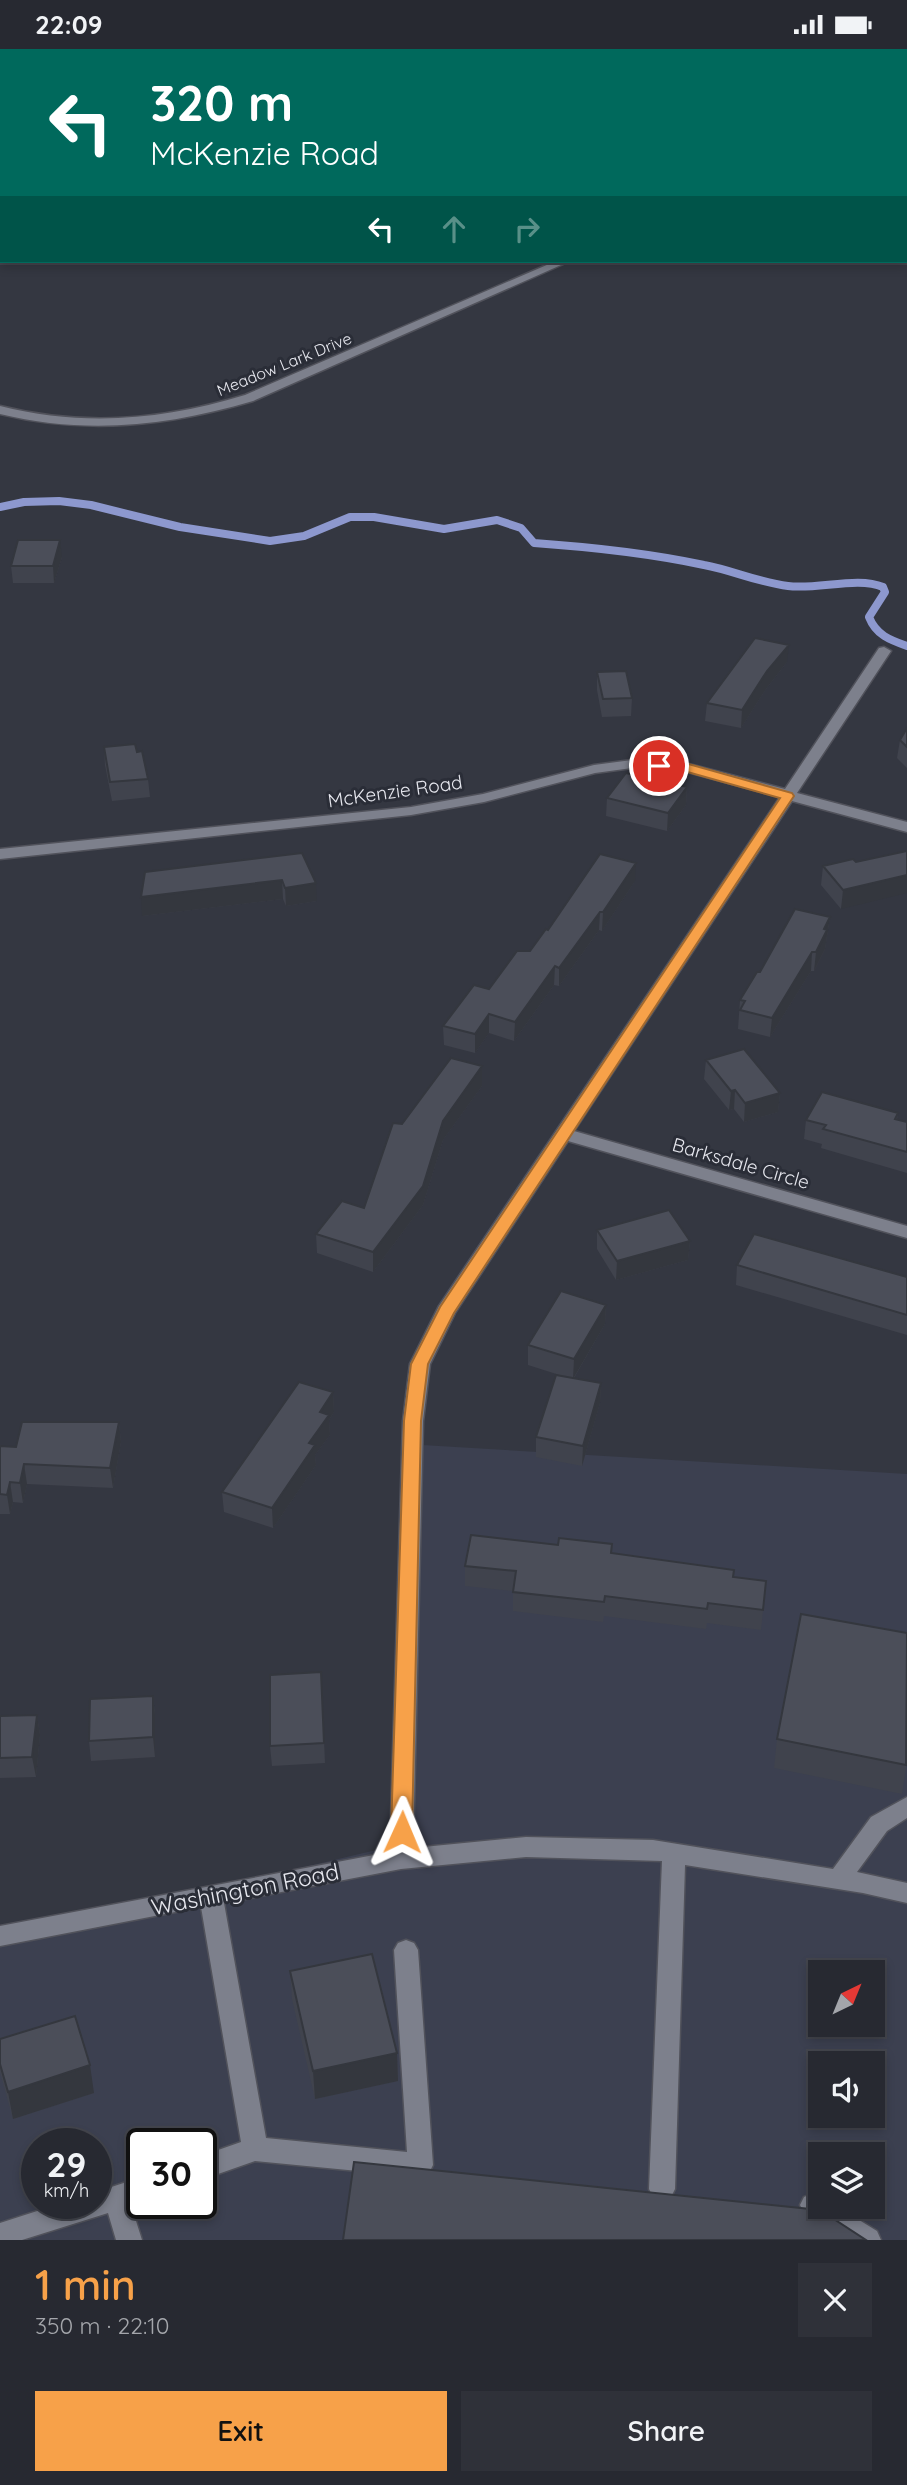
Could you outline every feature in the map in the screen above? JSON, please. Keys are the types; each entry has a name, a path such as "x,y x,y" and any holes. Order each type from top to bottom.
{"street":[{"name":"Meadow Lark Drive","path":"0,410 57,421 100,423 170,418 218,408 249,398 560,263"},
{"path":"401,1859 412,1421 420,1364 446,1311 884,651"},
{"name":"McKenzie Road","path":"0,854 411,811 484,798 594,769 632,764 685,767 788,796"},
{"path":"788,796 907,827"},
{"name":"Barksdale Circle","path":"563,1134 907,1232"},
{"path":"838,1880 879,1824 907,1806"},
{"name":"Washington Road","path":"0,1936 401,1859 526,1847 653,1850 907,1893"},
{"path":"662,2189 674,1854"},
{"path":"211,1896 255,2149"},
{"path":"217,2162 255,2149 420,2165 406,1950"},
{"path":"0,2235 126,2195"},
{"path":"116,2198 129,2240"},
{"path":"835,2219 868,2240"}],"shaded area":[{"path":"422,1445 907,1474 907,2240 0,2240 0,1939 410,1842"}],"building":[{"path":"18,540 60,540 53,566 11,566"},
{"path":"755,638 789,645 767,671 742,710 707,703"},
{"path":"626,671 632,698 603,699 597,672"},
{"path":"907,728 907,747 900,740"},
{"path":"135,744 137,752 142,751 148,779 110,782 104,747"},
{"path":"626,773 687,787 668,813 607,798"},
{"path":"907,851 907,875 843,890 823,866 853,859 856,862"},
{"path":"302,853 316,883 285,888 282,880 141,897 145,872"},
{"path":"600,854 636,863 603,912 600,912 559,968 555,966 515,1022 489,1014 475,1034 443,1026 474,985 489,989 517,951 530,951 546,929 548,930"},
{"path":"795,909 830,917 816,952 812,952 772,1018 740,1010 745,1001 740,1000 757,972 760,972"},
{"path":"744,1049 780,1093 745,1103 735,1090 731,1091 706,1060"},
{"path":"451,1058 482,1066 443,1121 423,1186 373,1252 316,1234 342,1201 364,1208 393,1123 402,1124"},
{"path":"822,1092 898,1113 895,1119 907,1122 907,1152 823,1129 826,1125 806,1120"},
{"path":"669,1210 690,1241 617,1261 597,1230"},
{"path":"754,1234 907,1277 907,1315 737,1265"},
{"path":"561,1291 606,1305 574,1359 528,1345"},
{"path":"556,1375 601,1383 583,1446 536,1437"},
{"path":"299,1382 333,1392 320,1412 329,1415 309,1443 315,1445 272,1508 222,1492"},
{"path":"22,1422 119,1422 110,1468 24,1464 20,1483 10,1482 7,1495 0,1494 0,1446 16,1447"},
{"path":"471,1535 558,1545 559,1538 612,1544 611,1553 734,1570 733,1577 766,1581 763,1610 708,1603 707,1609 605,1596 604,1602 513,1592 516,1571 465,1566"},
{"path":"801,1614 907,1633 906,1765 777,1739"},
{"path":"321,1672 324,1743 270,1746 270,1675"},
{"path":"153,1696 153,1737 89,1741 90,1699"},
{"path":"37,1715 32,1757 0,1758 0,1716"},
{"path":"372,1954 397,2053 313,2071 290,1971"},
{"path":"75,2016 90,2065 8,2092 0,2064 0,2039"},
{"path":"354,2162 808,2209 808,2219 834,2219 866,2240 343,2240"}],"waterway":[{"path":"0,507 24,502 59,501 91,505 180,527 270,541 304,536 350,517 374,517 444,529 497,520 521,528 534,543 662,557 788,586 862,583 883,587 885,592 869,617 880,633 907,646"}],"route":[{"path":"402,1832 412,1421 420,1364 446,1311 788,796 685,767 659,766"}]}
